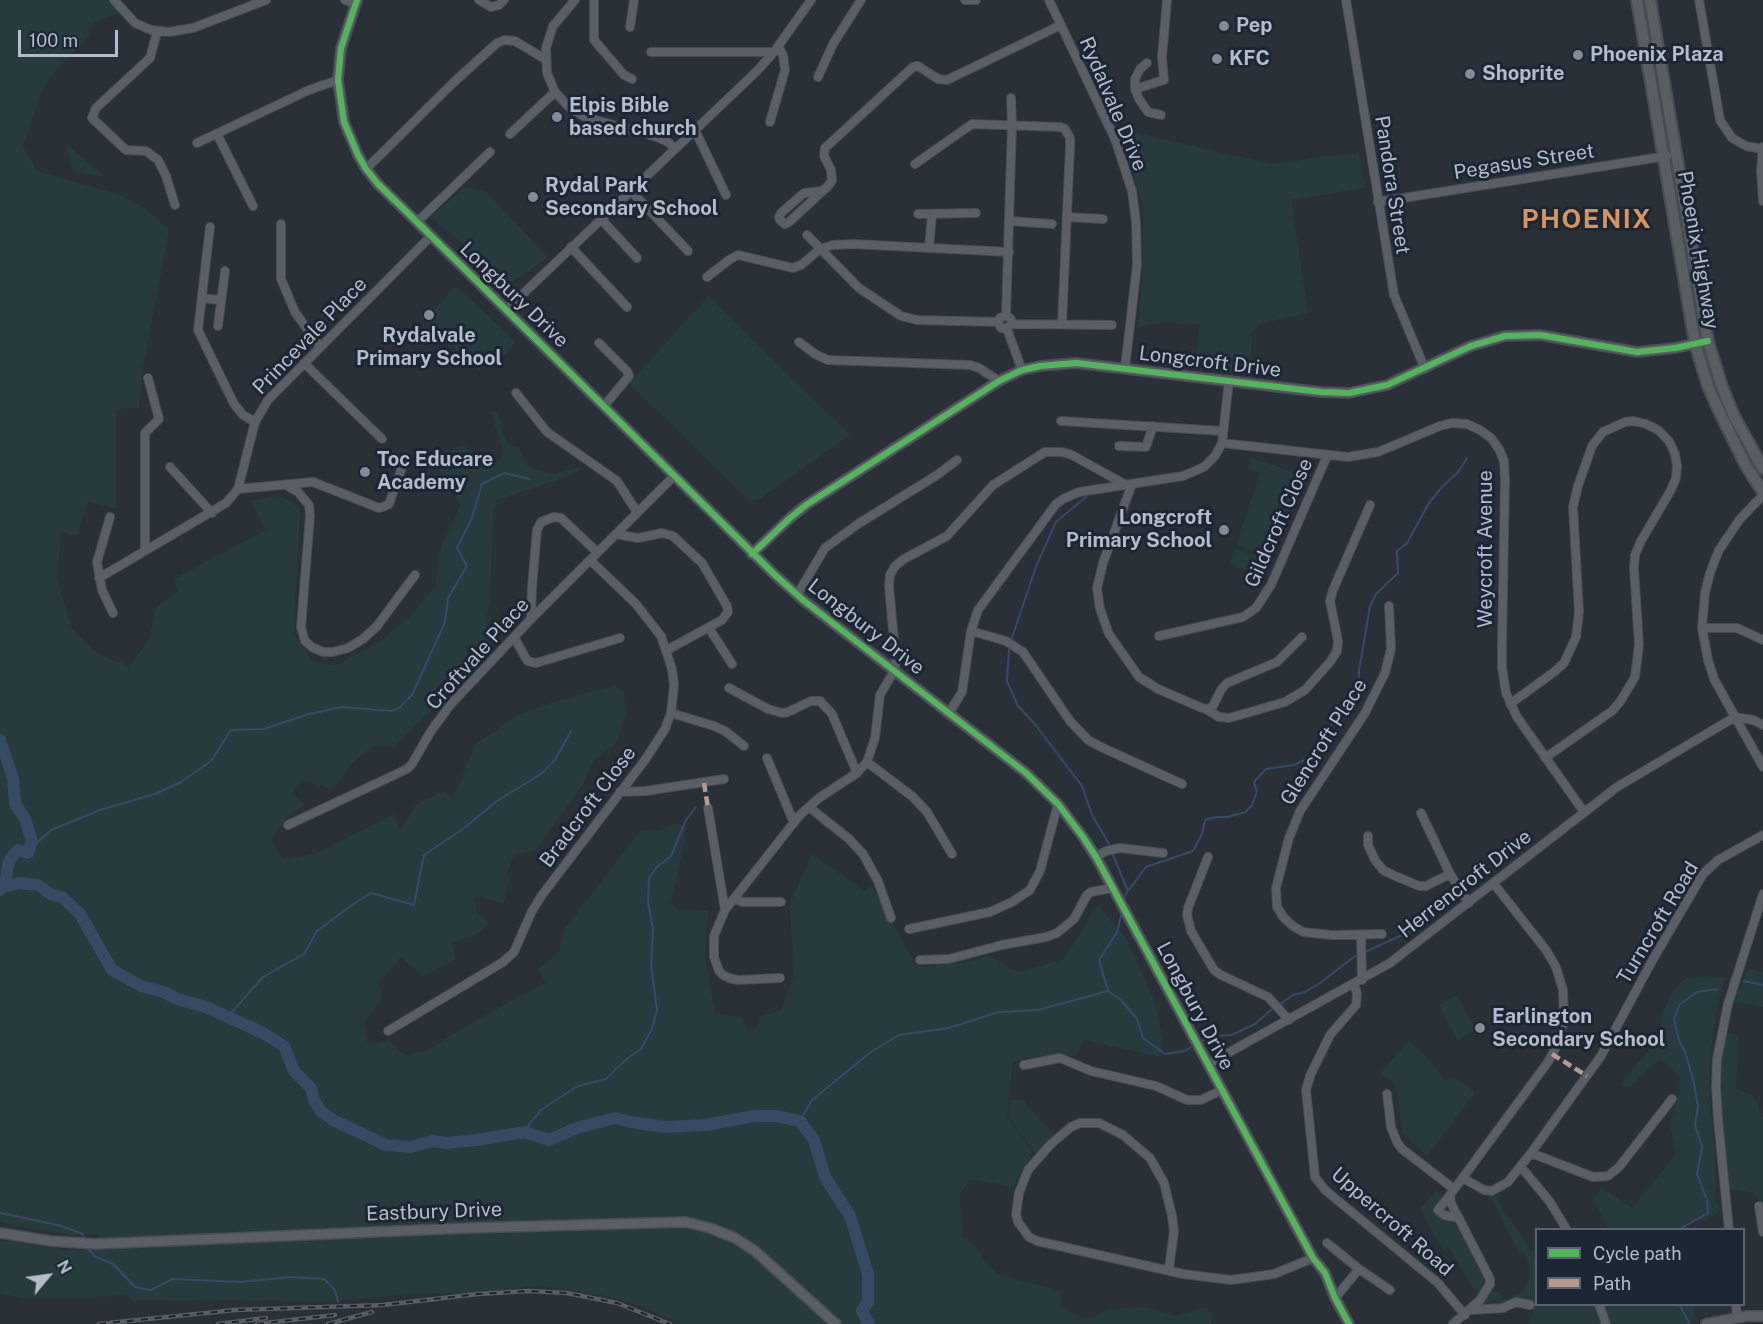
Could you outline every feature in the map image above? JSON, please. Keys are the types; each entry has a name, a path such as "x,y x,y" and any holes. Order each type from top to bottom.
{"main road":[{"name":"Phoenix Highway","path":"1637,0 1695,343 1708,386 1719,411 1746,466 1763,494"},
{"name":"Phoenix Highway","path":"1650,0 1708,341 1722,387 1734,416 1763,470"}],"street":[{"path":"114,0 135,22 157,32 193,28 266,0"},
{"path":"345,0 357,2"},
{"path":"478,0 491,7 499,6 504,0"},
{"path":"575,0 554,26 548,38 545,59 548,79 555,92 571,109 585,117 657,137 668,142 675,149"},
{"path":"594,0 594,40 624,75 632,79"},
{"path":"630,27 634,0"},
{"path":"506,310 695,130 776,49 812,0"},
{"path":"818,77 833,44 861,0"},
{"path":"965,0 976,0"},
{"name":"Rydalvale Drive","path":"1049,0 1115,139 1132,190 1136,222 1137,265 1125,368"},
{"path":"1135,89 1164,80 1162,57 1167,0"},
{"name":"Pandora Street","path":"1346,0 1394,295 1425,369"},
{"path":"1699,0 1720,120 1732,138 1746,146 1763,148 1761,171 1763,201"},
{"name":"Longbury Drive","path":"357,2 341,48 338,80 344,122 366,169 378,184 796,595 1026,773 1058,804 1095,857 1313,1258 1325,1273 1349,1324"},
{"path":"822,191 804,192 781,213 780,220 783,223 789,222 822,191 832,181 831,170 824,156 825,148 913,67 918,66 938,79 947,80 1061,25"},
{"path":"157,32 150,58 96,108 92,118 126,150 146,152 158,160 166,176 174,204"},
{"path":"366,169 497,43 505,40 515,41 545,59"},
{"path":"651,52 776,49"},
{"path":"770,122 785,70 785,62 776,49"},
{"path":"1147,63 1140,69 1135,80 1135,89 1148,112 1161,115"},
{"path":"196,143 309,90 338,80"},
{"path":"510,134 555,92"},
{"path":"1011,98 1010,221 1006,315 1010,318 1022,370"},
{"path":"915,164 972,124 1060,127 1068,132 1070,147 1062,324"},
{"path":"695,130 726,195"},
{"path":"217,134 253,206"},
{"path":"417,222 490,152"},
{"name":"Pegasus Street","path":"1378,202 1675,155"},
{"path":"631,191 688,251"},
{"path":"918,214 976,213"},
{"path":"929,248 932,214"},
{"path":"1067,217 1103,219"},
{"path":"601,219 637,258"},
{"path":"1010,221 1052,224"},
{"path":"281,224 281,279 295,312 320,347"},
{"path":"210,226 198,323 200,336 234,404 243,415 255,423"},
{"path":"807,235 859,288 901,316 917,320 998,322"},
{"name":"Princevale Place","path":"238,489 255,423 268,400 431,236"},
{"path":"707,277 738,255 793,268 801,265 820,249 833,245 1009,252"},
{"path":"830,259 833,245"},
{"path":"571,247 627,307"},
{"path":"218,326 225,271"},
{"path":"202,298 221,300"},
{"path":"998,322 1002,316 1006,315"},
{"path":"998,322 1001,328 1062,324 1112,325"},
{"name":"Longcroft Drive","path":"752,554 806,505 999,381 1022,370 1056,363 1076,363 1321,392 1349,393 1387,385 1471,346 1505,336 1540,335 1637,352 1656,351 1708,341"},
{"path":"799,342 828,360 970,365 999,381"},
{"path":"599,343 627,371 629,376 604,406"},
{"path":"304,363 382,439"},
{"path":"146,550 145,433 159,419 148,378"},
{"path":"949,713 962,692 971,630 978,610 1056,504 1079,492 1183,476 1196,472 1208,464 1222,443 1229,381"},
{"path":"516,393 547,432 617,481 638,512"},
{"path":"1061,421 1222,431"},
{"path":"1510,704 1559,668 1571,651 1576,637 1579,612 1573,507 1592,446 1603,432 1624,422 1633,421 1646,424 1658,430 1668,441 1675,454 1676,478 1635,555 1639,645 1635,677 1612,711 1545,758"},
{"name":"Weycroft Avenue","path":"1222,443 1348,457 1394,447 1440,426 1452,423 1467,424 1491,438 1504,461 1502,668 1506,693 1510,704 1545,758 1584,812"},
{"path":"1119,446 1146,447 1153,426"},
{"path":"780,978 738,980 729,978 719,970 716,964 713,949 717,928 725,910 794,823 809,807 867,762 875,738 880,695 894,671 897,654 889,587 892,569 904,559 947,536 993,485 1037,456 1052,451 1072,455 1129,485"},
{"name":"Gildcroft Close","path":"1160,636 1243,617 1256,608 1270,585 1327,456"},
{"path":"796,595 825,548 957,460"},
{"path":"170,467 212,513"},
{"path":"99,578 212,513 226,503 238,489 313,482 379,508 389,504 402,467"},
{"name":"Croftvale Place","path":"288,825 406,769 412,764 431,731 451,704 531,619 674,476"},
{"path":"286,485 298,492 309,505 301,627 305,641 312,647 322,652 333,652 348,648 363,639 376,626 415,575"},
{"path":"1129,485 1100,574 1098,598 1105,623 1115,644 1139,677 1158,689 1206,709 1219,717 1228,718 1285,702 1305,690 1330,662 1338,641 1330,602 1333,590 1370,505"},
{"path":"1763,494 1740,519 1716,556 1705,593 1702,628 1714,679 1763,767"},
{"path":"110,517 98,558 102,590 113,613"},
{"path":"531,619 537,530 541,522 554,517 561,518 597,552"},
{"path":"616,534 638,538 668,534 678,539 709,572 727,606 727,616 667,650"},
{"name":"Bradcroft Close","path":"388,1031 503,962 514,952 542,895 656,744 671,713 674,685 672,669 661,636 642,611 590,560"},
{"name":"Glencroft Place","path":"1382,934 1304,932 1284,918 1277,907 1276,888 1289,838 1300,811 1365,713 1384,673 1391,649 1389,606"},
{"path":"709,628 732,664"},
{"path":"1702,628 1737,628 1763,640"},
{"path":"971,630 1006,641 1023,652 1070,721 1088,740 1182,784"},
{"path":"514,637 528,661 536,663 621,638"},
{"path":"1206,709 1213,706 1227,683 1277,662 1302,637"},
{"path":"729,688 768,709 782,713 811,701 820,701 832,714 857,772"},
{"path":"671,713 719,729 744,746"},
{"path":"1734,717 1753,720 1763,725"},
{"name":"Herrencroft Drive","path":"1208,1064 1390,963 1617,787 1734,717"},
{"path":"767,758 794,823"},
{"path":"867,762 913,797 927,812 952,854"},
{"path":"620,792 646,791 724,779"},
{"path":"909,929 990,912 1012,903 1030,890 1040,871 1058,804"},
{"path":"809,807 849,839 863,854 878,881 891,918"},
{"path":"708,808 725,910"},
{"path":"1421,813 1450,874 1469,903"},
{"name":"Turncroft Road","path":"1463,1178 1475,1186 1492,1191 1508,1182 1601,1056 1652,961 1703,874 1718,860 1763,835"},
{"path":"1368,836 1368,845 1375,860 1383,870 1393,875 1419,886 1426,886 1450,874"},
{"path":"1095,857 1106,851 1120,848 1163,853"},
{"path":"1208,857 1186,915 1191,931 1214,970 1260,992 1289,1020"},
{"path":"1459,1218 1444,1215 1438,1210 1548,1062 1556,1047 1564,1021 1563,990 1556,966 1494,884"},
{"path":"920,960 949,958 1057,933 1074,919 1091,892 1112,888"},
{"path":"1729,1228 1718,1119 1717,1059 1728,1004 1763,894"},
{"path":"734,899 743,902 781,902"},
{"path":"1361,935 1362,980"},
{"name":"Uppercroft Road","path":"1354,984 1357,994 1356,1005 1330,1035 1310,1076 1306,1090 1315,1177 1324,1190 1443,1287 1468,1313"},
{"path":"1024,1065 1060,1058 1091,1071 1156,1086 1186,1100 1201,1100 1222,1090"},
{"path":"1387,1094 1391,1127 1397,1142 1402,1149 1452,1192"},
{"path":"1531,1153 1593,1177 1608,1176 1625,1161 1672,1099"},
{"path":"1169,1269 1174,1231 1172,1216 1164,1183 1150,1158 1123,1136 1099,1123 1080,1123 1059,1136 1036,1160 1023,1181 1019,1193 1016,1214 1029,1237 1044,1244 1210,1278 1241,1279 1274,1274 1313,1258"},
{"path":"1521,1167 1550,1202 1565,1228"},
{"path":"1452,1192 1451,1203 1487,1272 1490,1284 1468,1313 1453,1324"},
{"path":"1759,1206 1763,1232"},
{"name":"Eastbury Drive","path":"0,1233 51,1241 95,1244 467,1228 686,1222 735,1238 755,1251 836,1324"},
{"path":"1327,1243 1390,1290"},
{"path":"1335,1298 1359,1269"},
{"path":"1468,1313 1503,1308 1516,1302 1530,1305"},
{"path":"1599,1306 1606,1324"},
{"path":"1736,1306 1737,1317"},
{"path":"1706,1324 1737,1317 1763,1316"}],"green space":[{"path":"0,0 110,0 119,13 101,19 88,27 90,35 50,77 41,93 23,146 37,171 118,194 143,207 169,230 142,373 139,408 116,409 116,509 88,501 77,536 61,532 57,579 72,629 99,655 130,666 149,638 156,608 178,591 174,579 266,530 250,501 277,496 293,502 300,510 294,633 313,662 337,665 378,643 410,616 436,586 438,554 460,506 457,497 442,480 440,471 450,451 457,446 463,445 488,463 495,463 502,456 491,412 496,411 509,445 519,448 527,465 555,474 581,466 582,469 569,476 497,500 493,511 490,602 486,622 495,644 463,674 440,683 430,712 394,747 374,746 353,762 340,781 331,789 303,780 292,793 306,805 288,815 271,840 282,859 315,854 393,814 400,831 416,805 444,791 453,799 475,745 516,716 551,703 615,685 624,693 626,715 616,744 595,759 582,786 535,851 514,855 507,874 509,880 504,903 475,896 476,911 488,923 479,933 452,943 455,960 423,976 401,957 379,982 382,1000 364,1021 368,1045 389,1041 405,1055 424,1052 545,983 539,969 559,952 563,931 640,831 660,830 675,823 685,826 685,840 671,903 678,910 708,911 705,957 715,1014 742,1017 746,1030 759,1027 759,1017 781,1010 794,975 790,903 812,854 865,891 871,885 917,967 962,963 989,956 1019,972 1063,960 1098,905 1126,938 1154,999 1163,1040 1161,1057 1083,1040 1076,1056 1026,1058 1013,1062 1007,1117 1033,1153 1013,1187 971,1179 959,1196 963,1224 962,1236 975,1246 987,1264 999,1275 1061,1291 1060,1306 1083,1318 1094,1317 1107,1310 1147,1307 1175,1316 1205,1307 1213,1315 1211,1324 682,1324 637,1305 609,1297 534,1286 469,1294 428,1293 324,1302 133,1301 126,1295 24,1298 0,1294 0,1240 66,1250 106,1249 97,1234 74,1235 0,1222"},
{"path":"1119,129 1272,164 1359,152 1365,188 1291,200 1308,313 1259,324 1252,334 1250,375 1194,368 1200,325 1164,322 1138,327 1143,269 1143,207"},
{"path":"66,144 105,177 73,172"},
{"path":"463,188 487,192 548,258 509,284 431,217"},
{"path":"456,286 516,342 505,354 494,355 479,371 424,320"},
{"path":"709,296 850,435 761,498 749,501 629,383"},
{"path":"1251,458 1300,474 1273,557 1236,545 1260,473 1247,469"},
{"path":"1234,549 1266,558 1261,575 1230,565"},
{"path":"1748,969 1763,973 1763,1007 1734,1002"},
{"path":"1725,977 1717,1006 1710,1056 1709,1097 1715,1149 1715,1199 1720,1210 1703,1221 1689,1221 1682,1228 1608,1228 1593,1199 1601,1188 1633,1208 1676,1154 1670,1124 1679,1093 1680,1077 1660,1059 1629,1088 1621,1084 1656,1041 1661,1030 1661,1017 1672,992 1686,978"},
{"path":"1456,995 1476,1030 1458,1040 1439,1006"},
{"path":"1725,1033 1738,1035 1736,1089 1752,1095 1763,1114 1763,1205 1754,1193 1730,1189 1721,1115 1719,1069"},
{"path":"1408,1041 1429,1059 1445,1080 1453,1077 1475,1092 1427,1156 1411,1142 1408,1136 1403,1135 1394,1083 1380,1074"},
{"path":"1024,1099 1028,1107 1055,1135 1036,1155 1009,1118 1010,1100"},
{"path":"1436,1191 1444,1195 1434,1209 1436,1214 1459,1226 1487,1281 1478,1296 1449,1247 1443,1251 1420,1209"},
{"path":"1488,1193 1495,1194 1506,1217 1509,1217 1531,1251 1535,1251 1535,1306 1694,1306 1696,1320 1685,1324 1527,1324 1531,1321 1533,1310 1531,1304 1525,1300 1502,1305 1497,1300 1485,1304 1483,1301 1490,1290 1499,1292 1503,1299 1507,1300 1523,1291 1530,1278 1530,1266 1524,1253 1520,1253"}],"waterway":[{"path":"1124,900 1125,895 1146,867 1193,851 1202,834 1205,820 1246,812 1252,805 1257,792 1254,782 1266,769 1294,765 1317,754 1316,744 1333,722 1350,708 1358,694 1359,671 1370,606 1376,594 1398,573 1397,551 1407,543 1429,503 1459,471 1467,458"},
{"path":"31,848 51,830 100,810 155,794 181,782 211,761 231,730 264,729 309,714 342,707 392,711 399,708 412,695 445,622 448,598 467,566 457,548 472,518 482,484 504,473 530,479"},
{"path":"1012,638 1037,564 1056,522 1086,497"},
{"path":"1009,649 1007,681 1018,706 1034,723 1082,786 1092,815 1109,844"},
{"path":"224,1015 233,1011 263,977 304,954 317,931 371,893 414,905 424,855 463,829 497,801 541,774 555,760 571,731"},
{"path":"0,740 13,778 15,803 25,819 32,841 28,853 18,850 14,854 8,864 5,886 0,890"},
{"path":"525,1132 542,1109 578,1086 606,1079 623,1062 641,1049 652,1029 657,1010 651,965 653,929 648,902 649,878 657,867 671,856 686,820 696,807"},
{"path":"1113,855 1128,891"},
{"path":"5,886 20,883 38,885 50,894 62,897 80,914 112,970 141,986 206,1007 263,1033 284,1046 294,1071 311,1088 314,1100 321,1111 333,1120 386,1145 411,1147 432,1141 446,1143 525,1132 549,1140 577,1128 615,1118 666,1127 706,1125 754,1116 777,1116 800,1121 814,1140 825,1177 850,1216 868,1274 868,1302 862,1311 869,1324"},
{"path":"800,1121 812,1100 871,1052 899,1035 949,1028 999,1012 1038,1010 1108,991 1099,960 1117,932 1121,916"},
{"path":"1365,952 1411,931"},
{"path":"1202,1041 1210,1036 1232,1035 1255,1024 1293,995 1305,992 1320,983 1355,956"},
{"path":"1744,981 1763,985"},
{"path":"1682,1228 1708,1213 1707,1200 1697,1174 1702,1147 1695,1125 1698,1106 1693,1079 1685,1052 1679,1041 1674,1019 1680,1004 1697,992 1718,989"},
{"path":"1108,991 1121,1000 1137,1019 1143,1038 1165,1054 1185,1051 1191,1047"},
{"path":"0,1213 58,1225 83,1234 84,1237"},
{"path":"88,1249 96,1257 113,1264 135,1287 151,1290 173,1279 240,1282 292,1277 324,1279 335,1290 338,1302"},
{"path":"1680,1306 1689,1323"}],"railway":[{"path":"99,1324 235,1310 383,1305 478,1294 529,1291 567,1293 617,1303 670,1324"},
{"path":"328,1324 372,1312"},
{"path":"257,1324 335,1315"},
{"path":"218,1324 266,1318"}],"marked path":[{"path":"704,783 708,808"},
{"path":"1552,1054 1587,1076"}],"cycle path":[{"path":"357,0 341,48 338,80 344,122 366,169 378,184 775,575 803,600 1026,773 1058,804 1096,857 1313,1258 1325,1273 1349,1324"},
{"path":"752,554 806,505 999,381 1022,370 1076,363 1321,392 1349,393 1387,385 1471,346 1505,336 1540,335 1637,352 1675,348 1708,341"}],"place":[{"name":"Pep","path":"1224,26"},
{"name":"Phoenix Plaza","path":"1578,55"},
{"name":"KFC","path":"1217,59"},
{"name":"Shoprite","path":"1470,74"},
{"name":"Elpis Bible based church","path":"557,117"},
{"name":"Rydal Park Secondary School","path":"533,197"},
{"name":"Rydalvale Primary School","path":"429,315"},
{"name":"Toc Educare Academy","path":"365,472"},
{"name":"Longcroft Primary School","path":"1224,530"},
{"name":"Earlington Secondary School","path":"1480,1028"}],"district":[{"name":"PHOENIX","path":"1587,220"}]}
